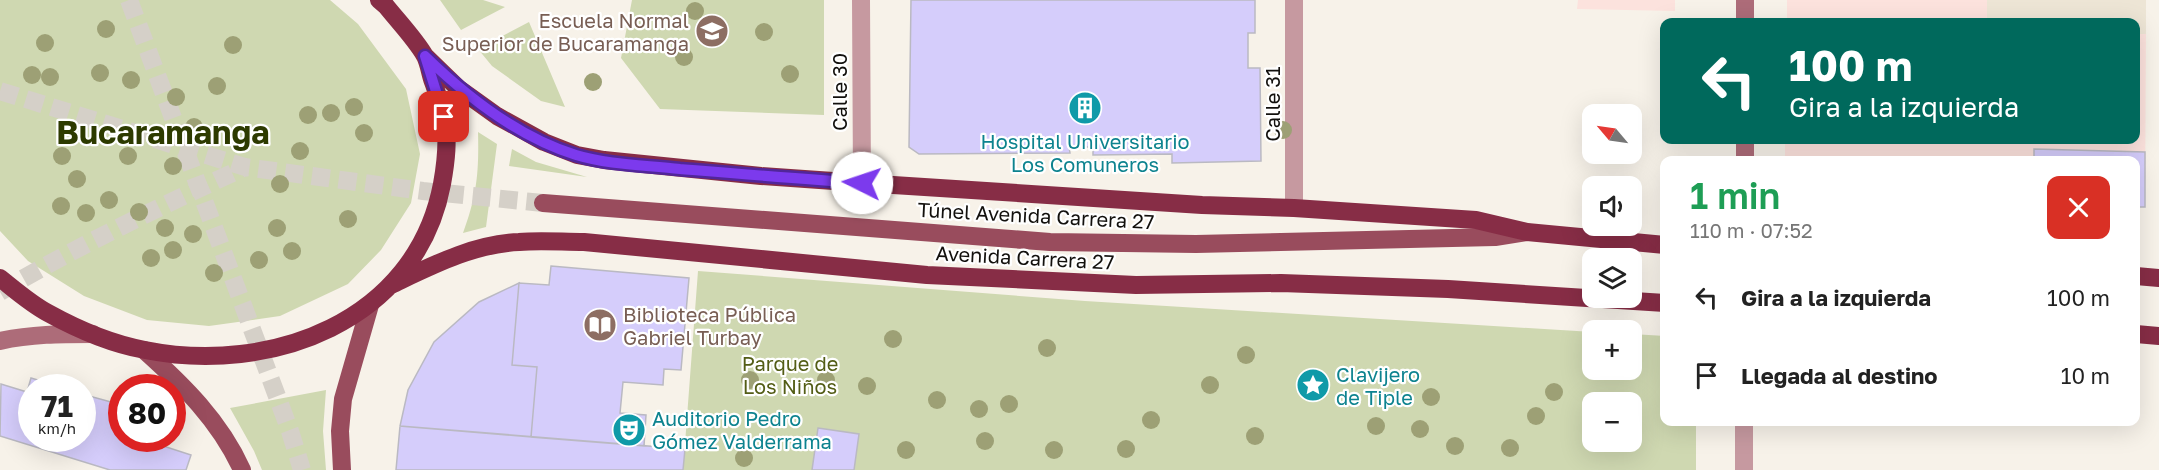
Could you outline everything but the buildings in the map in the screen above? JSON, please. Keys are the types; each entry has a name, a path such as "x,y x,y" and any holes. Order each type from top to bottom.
{"highway":[{"path":"379,0 387,6 425,56 458,88 497,116 544,142 577,155 637,165 862,183 1476,220 1527,232 1660,245"},
{"path":"0,278 46,312 93,334 144,350 201,356 241,355 274,349 322,333 340,324 370,305 391,285 420,247 438,205 447,160 444,117 425,56"},
{"name":"Avenida Carrera 27","path":"391,285 440,261 471,251 516,242 549,241 927,275 1136,285 1281,283 1448,289 1660,303"},
{"path":"2140,276 2159,278"},
{"path":"2140,334 2159,336"}],"main road":[{"path":"1745,0 1745,18"},
{"name":"Túnel Avenida Carrera 27","path":"543,203 1050,242 1220,244 1496,237 1527,232"},
{"path":"342,470 340,431 343,399 370,305"},
{"path":"0,341 55,334 93,334"},
{"path":"144,350 200,404 221,431 242,470"}],"street":[{"name":"Calle 30","path":"861,0 862,183"},
{"name":"Calle 31","path":"1294,0 1294,208"},
{"path":"1744,426 1744,470"}],"shaded area":[{"path":"1578,0 1675,0 1675,11 1577,9"},
{"path":"1787,0 1987,0 1987,18 1787,18"},
{"path":"1987,0 2146,0 2146,34 2140,34 2140,18 1987,18"},
{"path":"2140,34 2146,34 2145,207 2140,207 2140,156 1785,156 1785,144 2140,144"}],"green space":[{"path":"0,0 330,0 358,24 406,89 420,154 411,203 381,250 348,284 280,316 209,326 147,320 84,296 28,261 0,231"},
{"path":"440,0 483,0 505,7 461,30"},
{"name":"Escuela Normal Superior de Bucaramanga","path":"632,0 824,0 824,115 660,109 621,58"},
{"path":"529,22 565,107 541,101 492,66 478,49"},
{"path":"478,132 497,144 486,227 463,233 476,183"},
{"path":"512,149 536,162 587,177 509,166"},
{"name":"Parque de Los Niños","path":"698,271 1085,301 1582,331 1582,380 1642,380 1642,335 1660,336 1660,426 1696,426 1696,470 683,470"},
{"path":"326,390 323,431 326,470 262,470 230,408"}],"tunnel":[{"path":"129,0 290,431 302,470"},
{"path":"0,91 245,167 423,191 543,203"},
{"path":"0,292 90,242 245,167"}],"place":[{"name":"Escuela Normal Superior de Bucaramanga","path":"712,31"},
{"name":"Hospital Universitario Los Comuneros","path":"1085,108"},
{"name":"Biblioteca Pública Gabriel Turbay","path":"600,325"},
{"name":"Clavijero de Tiple","path":"1313,385"},
{"name":"Auditorio Pedro Gómez Valderrama","path":"629,430"}],"district":[{"name":"Bucaramanga","path":"163,132"}],"route":[{"path":"444,117 425,56 458,88 497,116 544,142 577,155 637,165 862,183"}]}
